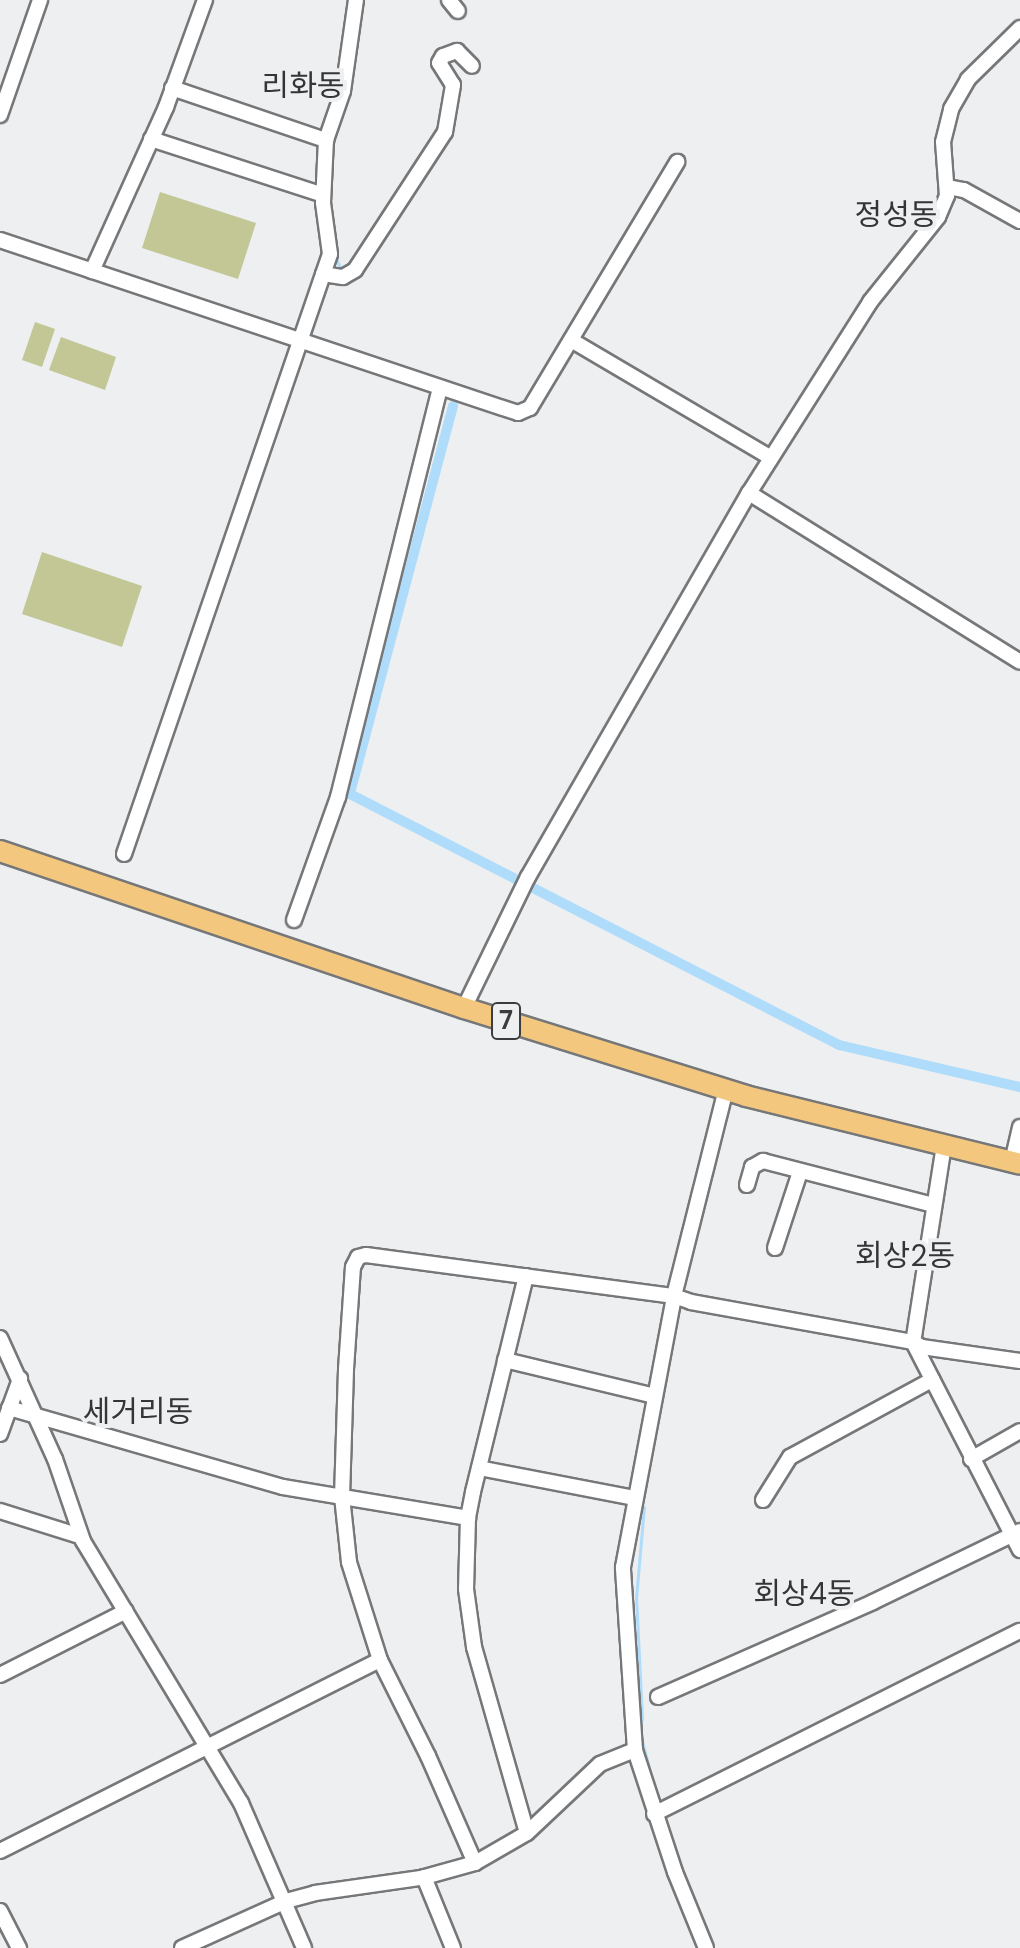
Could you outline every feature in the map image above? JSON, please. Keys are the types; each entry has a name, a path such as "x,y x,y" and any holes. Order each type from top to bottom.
{"highway":[{"name":"7","path":"0,851 464,1008 726,1089 1016,1163"}],"street":[{"path":"0,115 40,0"},
{"path":"92,271 151,139 205,0"},
{"path":"124,854 330,254 323,195 326,140 345,79 356,0"},
{"path":"464,1008 528,877 749,493 870,302 928,234 944,207 948,187 943,142 951,109 968,79 1020,28"},
{"path":"323,274 343,277 355,270 445,132 453,85 439,63 443,56 457,51 472,66"},
{"path":"172,88 326,140"},
{"path":"151,139 323,195"},
{"path":"0,240 512,412 525,412 677,162"},
{"path":"948,187 964,190 1020,221"},
{"path":"571,340 771,458"},
{"path":"294,920 342,782 440,387"},
{"path":"749,493 1020,662"},
{"path":"706,1948 654,1814 635,1750 623,1567 674,1296 726,1089"},
{"path":"1016,1163 1020,1127"},
{"path":"944,1145 913,1342 971,1459 1016,1533 1020,1550"},
{"path":"747,1185 752,1167 763,1161 933,1205"},
{"path":"775,1248 800,1172"},
{"path":"475,1863 428,1756 380,1660 349,1562 342,1497 346,1369 353,1267 358,1257 366,1255 674,1296 691,1302 913,1342 922,1347 1020,1361"},
{"path":"526,1276 468,1518 466,1589 471,1634 527,1833"},
{"path":"0,1338 65,1483 80,1536 209,1744 253,1828 304,1948"},
{"path":"505,1360 655,1396"},
{"path":"0,1434 20,1379"},
{"path":"763,1500 790,1457 932,1380"},
{"path":"9,1408 283,1487 468,1518"},
{"path":"971,1459 1020,1431"},
{"path":"479,1468 635,1498"},
{"path":"0,1511 80,1536"},
{"path":"658,1697 873,1602 1016,1533"},
{"path":"0,1675 126,1611"},
{"path":"654,1814 1020,1631"},
{"path":"0,1851 380,1660"},
{"path":"182,1948 286,1901 315,1893 424,1877 475,1863 527,1833 593,1769 635,1750"},
{"path":"424,1877 453,1948"},
{"path":"0,1911 19,1948"}],"green space":[{"path":"160,192 256,223 238,279 142,248"},
{"path":"35,322 55,329 42,367 22,360"},
{"path":"61,337 116,357 105,390 49,370"},
{"path":"42,552 142,586 122,647 22,614"}],"waterway":[{"path":"335,256 340,268"},
{"path":"453,406 350,794 839,1045 1020,1087"},
{"path":"639,1726 642,1719 636,1598 644,1507"},
{"path":"641,1737 651,1776"}],"district":[{"name":"리화동","path":"303,86"},
{"name":"정성동","path":"896,215"},
{"name":"회상2동","path":"905,1256"},
{"name":"세거리동","path":"138,1412"},
{"name":"회상4동","path":"804,1594"}]}
